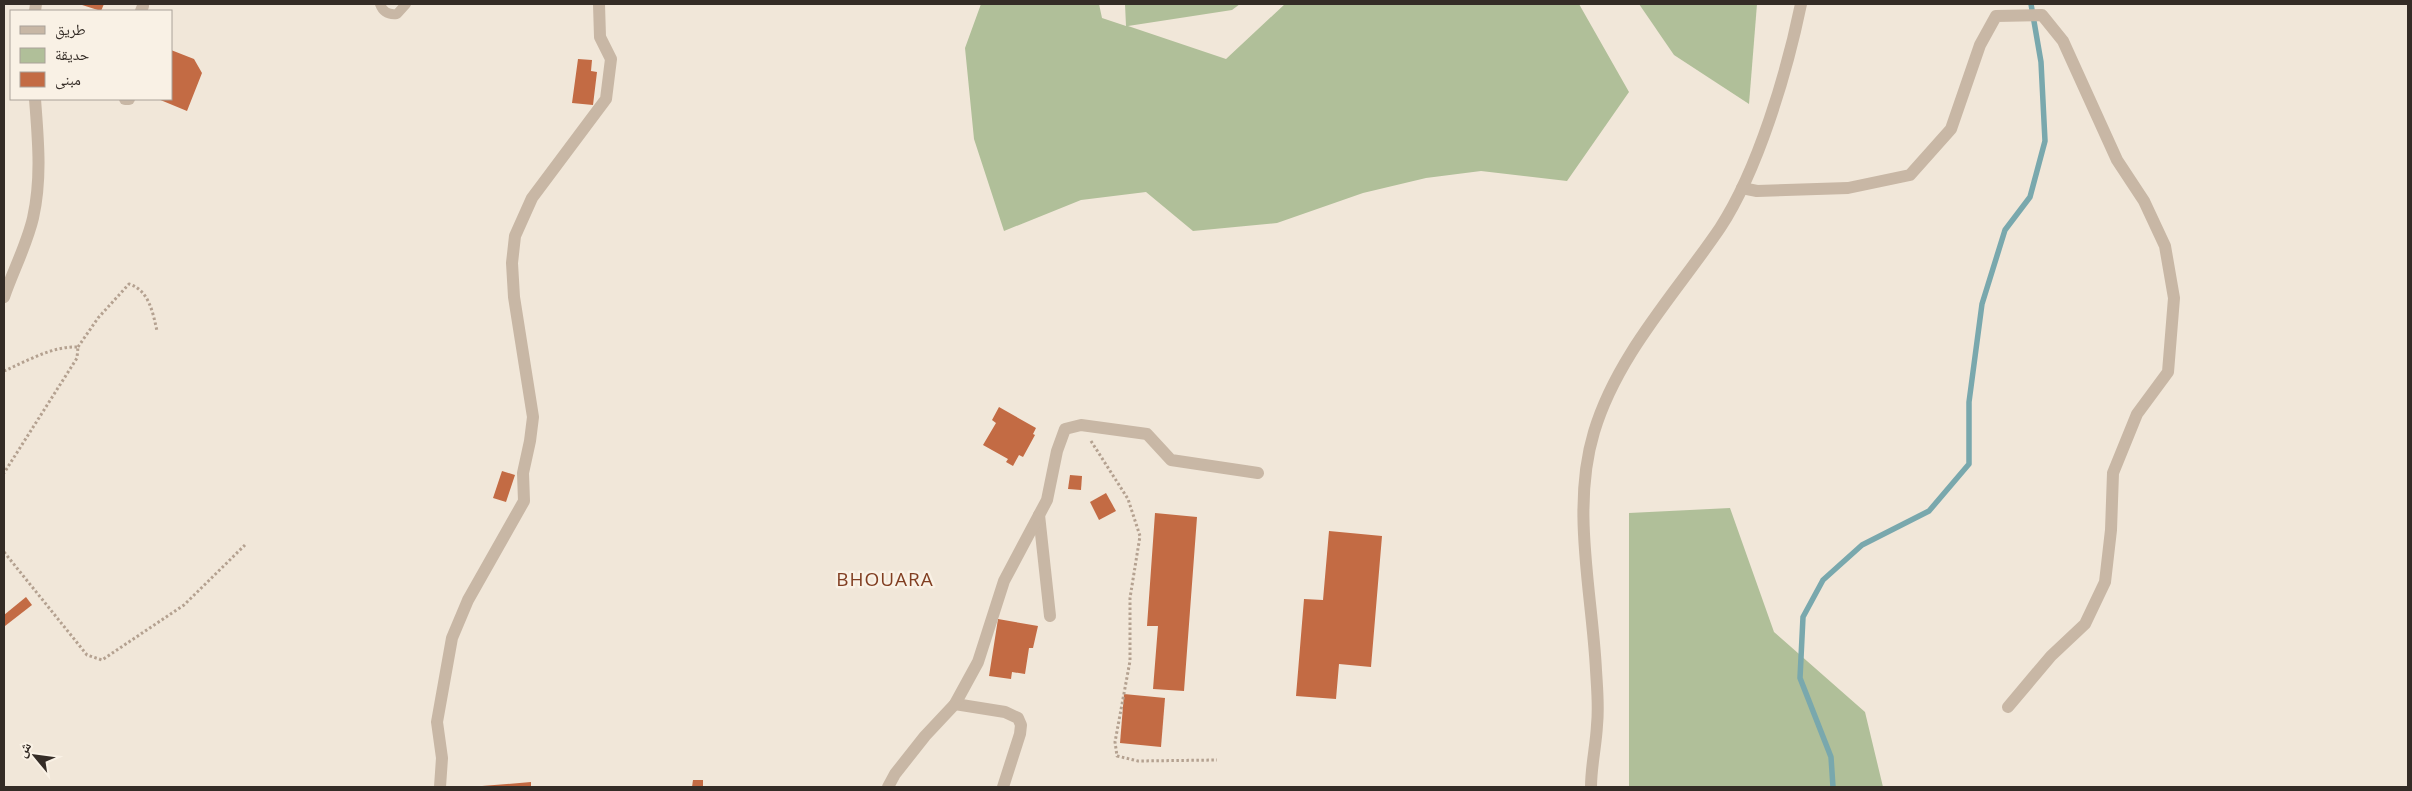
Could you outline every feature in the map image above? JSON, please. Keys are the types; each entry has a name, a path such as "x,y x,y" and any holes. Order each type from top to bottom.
{"street":[{"path":"440,787 442,758 437,722 452,638 468,600 524,501 523,473 530,441 532,417 514,297 512,263 515,236 532,198 563,154 589,125 606,99 611,60 600,37 599,4"},
{"path":"1591,787 1598,723 1584,490 1594,433 1603,407 1629,358 1720,227 1742,188 1768,124 1796,29 1801,4"},
{"path":"1742,188 1757,191 1848,188 1910,175 1951,129 1980,45 1996,16 2042,15 2063,41 2117,160 2144,201 2165,246 2174,298 2168,372 2137,414 2113,473 2111,530 2105,582 2085,624 2051,656 2008,707"},
{"path":"4,297 33,219 38,182 39,141 35,100"},
{"path":"888,787 925,736 955,704 978,662 1004,581 1047,500 1057,451 1065,429 1081,425 1147,434 1171,460 1258,473"},
{"path":"1039,515 1050,616"},
{"path":"955,704 1005,712 1018,718 1021,725 1020,734 1003,787"}],"lane":[{"path":"380,4 385,12 391,15 397,14 406,4"}],"path":[{"path":"4,473 77,358 78,347 98,318 129,284 137,287 150,304 157,331"},
{"path":"4,371 52,350 78,347"},
{"path":"1081,425 1128,499 1140,536 1130,598 1130,661 1115,742 1117,756 1138,761 1217,760"},
{"path":"4,552 87,655 102,660 184,605 245,545"}],"green space":[{"path":"981,4 1099,4 1102,18 1126,26 1125,4 1240,4 1232,10 1128,26 1226,59 1285,4 1579,4 1629,92 1567,181 1481,171 1426,178 1363,193 1277,223 1193,231 1146,192 1081,200 1004,231 974,139 965,48"},
{"path":"1639,4 1757,4 1749,104 1674,55"},
{"path":"1730,508 1774,632 1865,712 1883,787 1629,787 1629,513"}],"building":[{"path":"79,4 104,4 101,10"},
{"path":"172,50 194,59 202,73 187,111 160,100 172,100"},
{"path":"578,59 592,60 591,71 597,72 593,105 572,103"},
{"path":"999,407 1036,428 1033,434 1035,435 1023,457 1019,455 1013,466 1006,462 1008,459 983,445 996,423 992,420"},
{"path":"502,471 515,475 506,502 493,498"},
{"path":"1070,475 1082,476 1081,490 1068,489"},
{"path":"1106,493 1116,511 1099,520 1090,502"},
{"path":"1155,513 1197,517 1184,691 1153,689 1158,626 1147,626"},
{"path":"1329,531 1382,536 1371,667 1339,664 1336,699 1296,696 1304,599 1323,600"},
{"path":"26,597 32,605 5,626 4,615"},
{"path":"998,619 1038,626 1033,648 1029,648 1025,674 1012,672 1011,679 989,676"},
{"path":"1124,694 1165,698 1161,747 1120,743"},
{"path":"693,780 703,780 703,787 692,787"},
{"path":"531,782 531,787 482,787 482,786"}],"waterway":[{"path":"1833,787 1831,757 1800,678 1803,617 1823,580 1862,545 1929,511 1969,464 1969,402 1982,304 2005,230 2030,197 2045,141 2041,62 2031,4"}],"district":[{"name":"BHOUARA","path":"885,579"}]}
